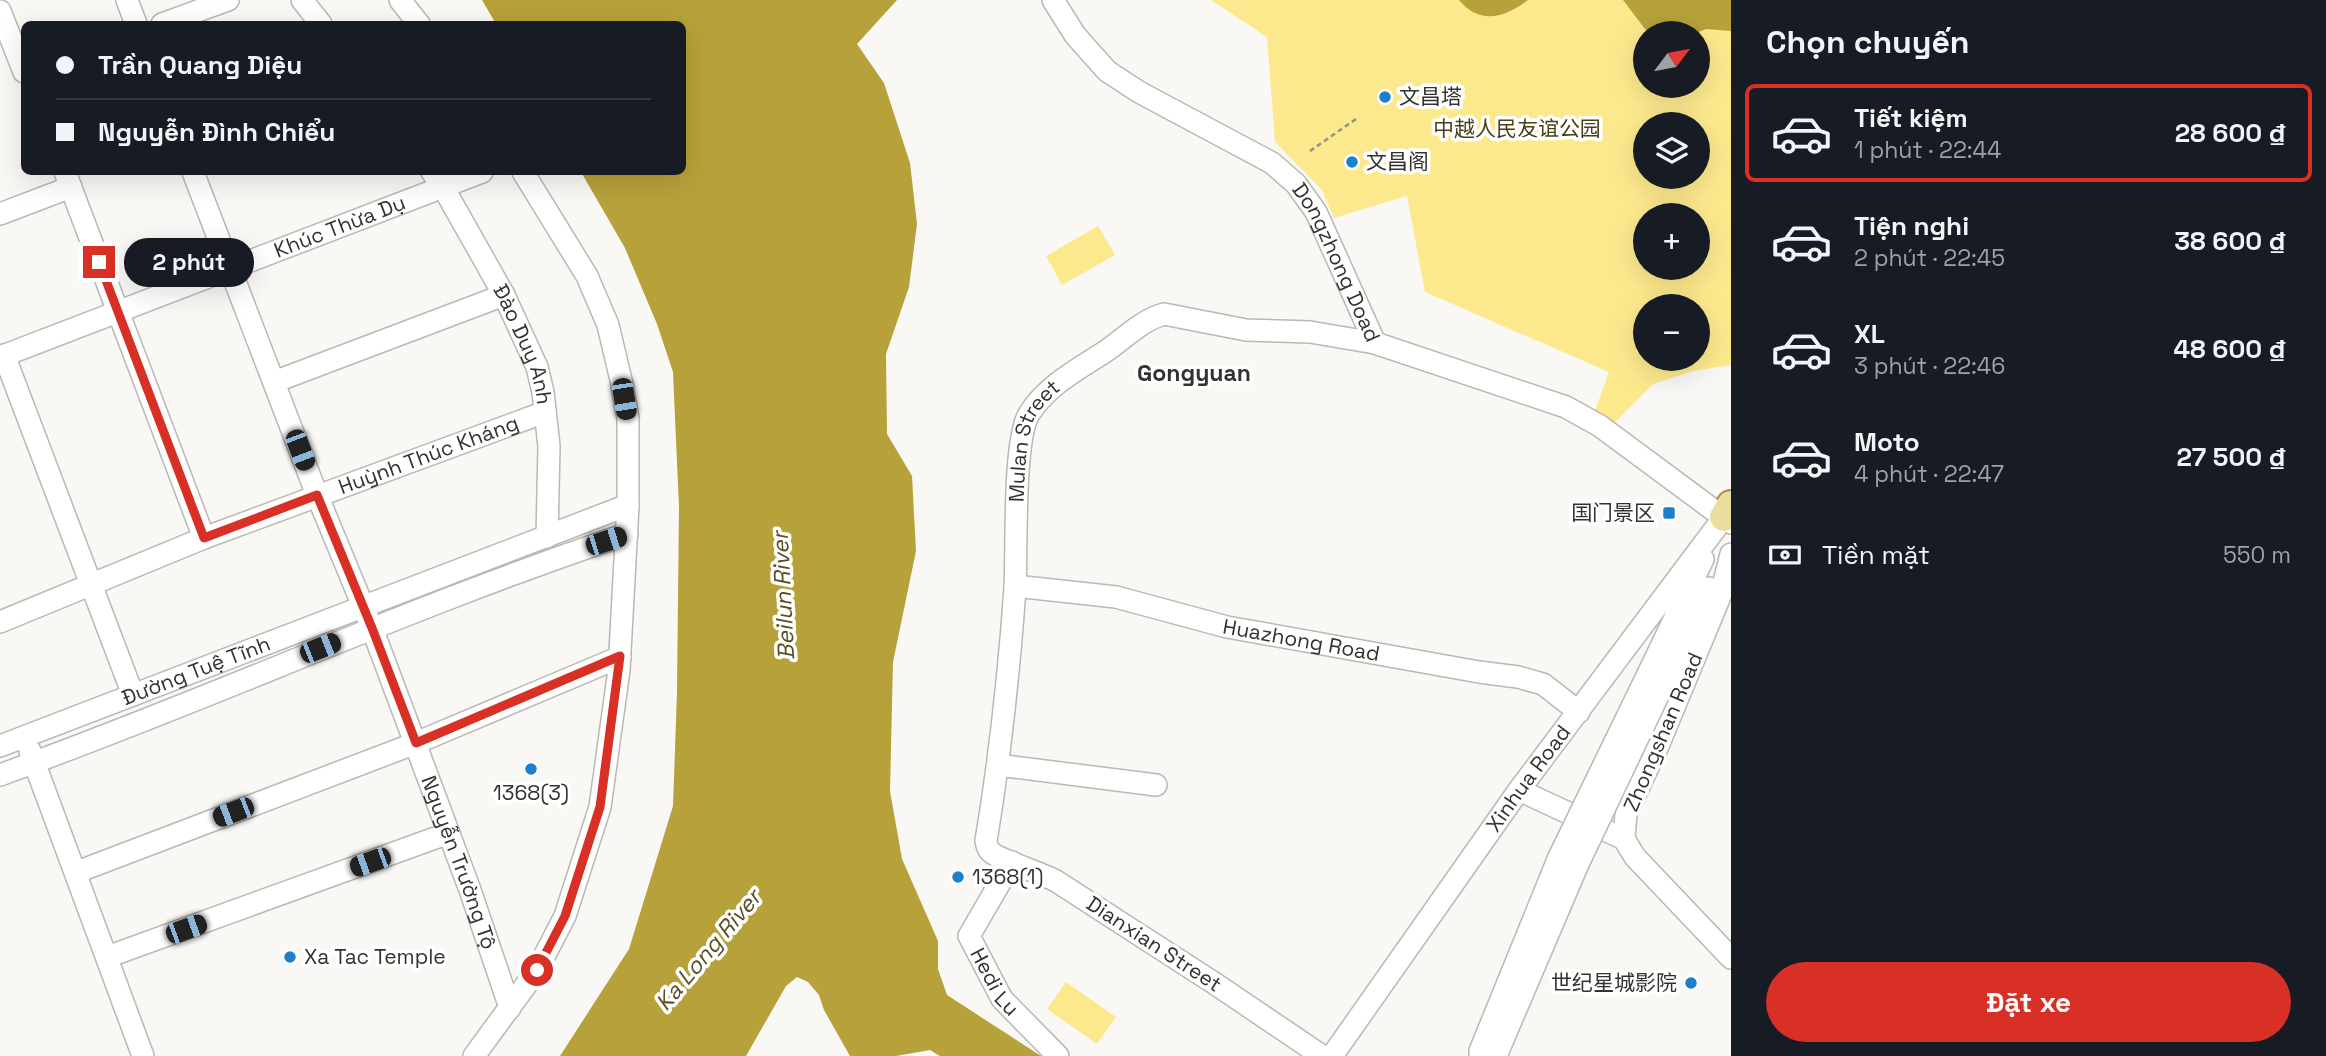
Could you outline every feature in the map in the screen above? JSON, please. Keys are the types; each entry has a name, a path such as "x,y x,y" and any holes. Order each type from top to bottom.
{"street":[{"path":"127,0 135,21"},
{"path":"170,21 228,0"},
{"path":"302,0 319,21"},
{"path":"400,0 417,21"},
{"name":"Dongzhong Doad","path":"1053,0 1074,35 1107,71 1139,92 1272,163 1296,184 1316,212 1375,343 1566,407 1600,426 1729,521"},
{"path":"0,11 21,64"},
{"name":"Nguyễn Trường Tộ","path":"194,175 416,743 510,1008"},
{"name":"Khúc Thừa Dụ","path":"2,356 231,268 437,179 463,175"},
{"path":"474,1056 537,970 565,916 600,807 620,656 628,505 628,418 608,325 587,276 525,175"},
{"path":"0,214 68,179 204,538"},
{"name":"Đào Duy Anh","path":"437,179 504,295 537,367 549,446 547,537"},
{"path":"274,382 504,295"},
{"name":"Mulan Street","path":"986,841 998,765 1015,586 1023,429 1029,415 1044,396 1074,370 1107,351 1153,317 1164,314 1246,330 1310,332 1375,343"},
{"path":"2,356 133,695"},
{"name":"Huỳnh Thúc Kháng","path":"0,622 204,538 545,411"},
{"name":"Đường Tuệ Tĩnh","path":"0,746 628,505"},
{"path":"1479,1056 1729,521"},
{"name":"Xinhua Road","path":"1332,1056 1519,790 1729,521"},
{"name":"Đường Tuệ Tĩnh","path":"0,775 372,628 627,534"},
{"name":"Zhongshan Road","path":"1731,554 1721,594 1658,746 1626,814 1624,839 1635,857 1731,958"},
{"name":"Huazhong Road","path":"1015,586 1116,597 1227,627 1529,679 1543,684 1579,712"},
{"path":"77,872 416,743 620,656"},
{"path":"24,736 77,872 143,1056"},
{"path":"998,765 1156,785"},
{"path":"1519,790 1624,839"},
{"path":"107,957 449,833"},
{"name":"Dianxian Street","path":"986,841 990,852 1041,872 1056,881 1214,982 1322,1056"},
{"path":"1496,1056 1569,860"},
{"name":"Hedi Lu","path":"1012,862 969,936 1002,999 1058,1056"}],"path":[{"path":"1310,151 1356,118"}],"green space":[{"name":"中越人民友谊公园","path":"1211,0 1731,0 1731,365 1710,368 1710,294 1633,294 1633,371 1693,371 1653,384 1614,423 1595,411 1609,372 1425,292 1407,196 1334,218 1322,190 1275,142 1267,37"},
{"path":"1098,226 1115,255 1062,285 1046,256"},
{"path":"1066,982 1116,1017 1097,1044 1047,1009"}],"water":[{"path":"482,0 897,0 857,44 884,83 910,163 917,224 909,287 886,354 887,434 912,476 916,551 893,662 890,791 902,859 938,941 938,969 947,995 1041,1056 940,1056 930,1050 896,1056 850,1056 824,1010 819,995 808,982 797,977 786,986 746,1056 560,1056 629,949 673,806 677,692 679,507 673,372 657,324 625,248 583,175 686,175 686,21 494,21"},
{"path":"1459,0 1528,0 1501,15 1484,16 1467,8"},
{"path":"1623,0 1731,0 1731,31 1710,29 1710,21 1639,21"}],"place":[{"name":"文昌塔","path":"1385,97"},
{"name":"文昌阁","path":"1352,162"},
{"name":"国门景区","path":"1669,513"},
{"name":"1368(3)","path":"531,769"},
{"name":"1368(1)","path":"958,877"},
{"name":"Xa Tac Temple","path":"290,957"},
{"name":"世纪星城影院","path":"1691,983"}],"district":[{"name":"Gongyuan","path":"1194,373"}],"route":[{"path":"99,262 204,538 317,495 416,743 620,656 600,807 565,916 537,970"}],"water label":[{"name":"Beilun River","path":"783,596"},
{"name":"Ka Long River","path":"708,950"}]}
